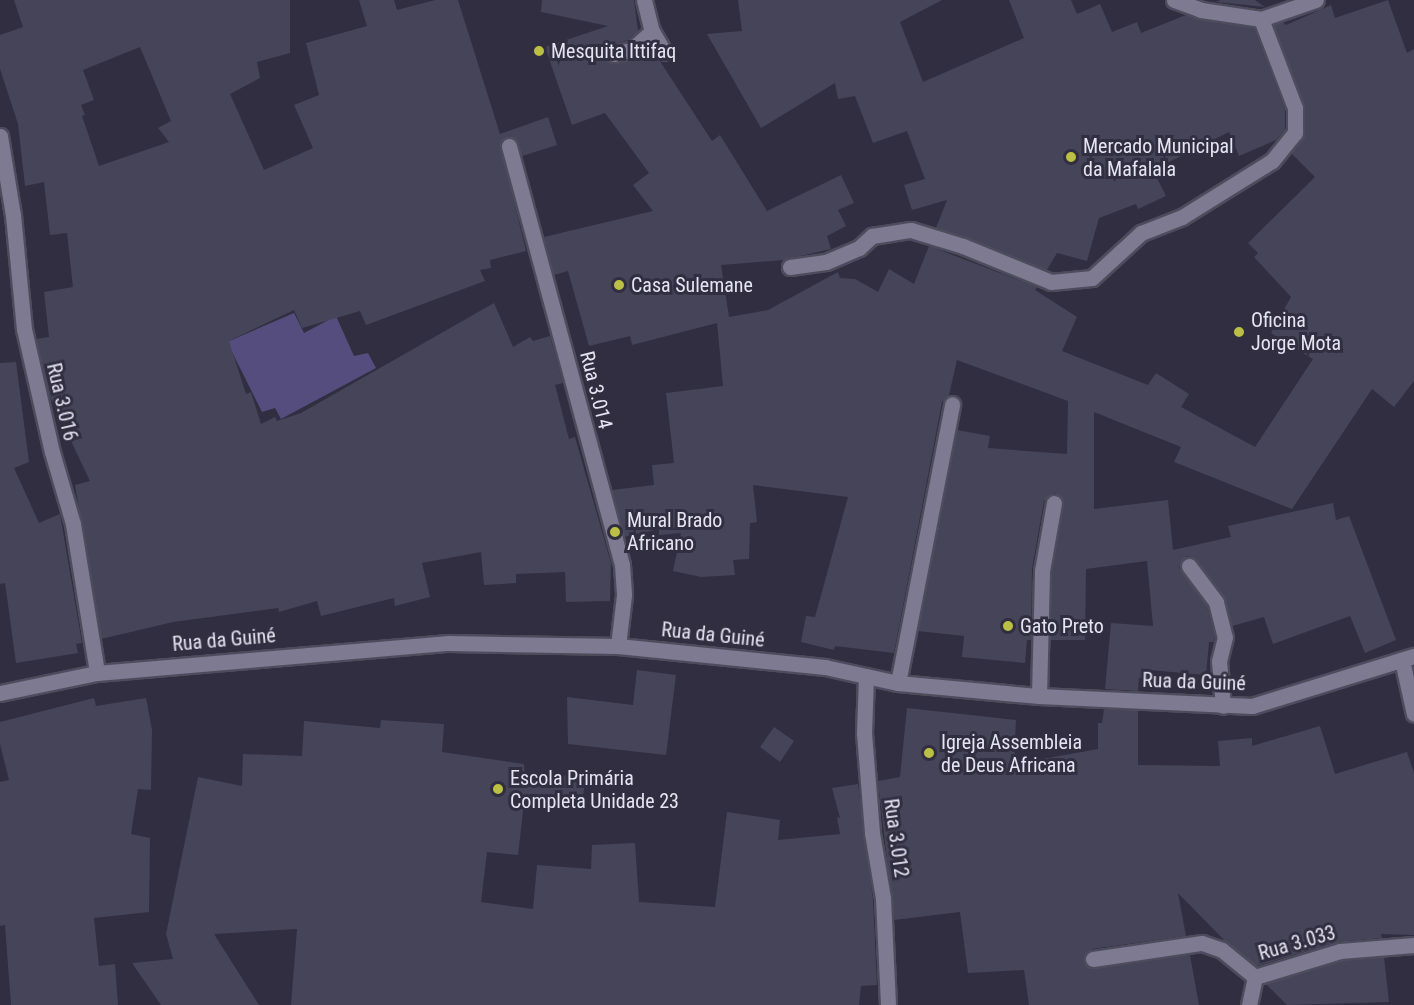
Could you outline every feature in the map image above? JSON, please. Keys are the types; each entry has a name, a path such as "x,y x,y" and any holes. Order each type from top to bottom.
{"street":[{"path":"644,0 652,32 664,52"},
{"path":"1174,0 1201,10 1261,19 1316,0"},
{"path":"790,267 826,262 859,248 872,236 910,230 963,246 1051,282 1092,278 1141,233 1182,217 1272,161 1295,133 1295,108 1261,19"},
{"path":"614,54 631,50 652,32"},
{"name":"Rua 3.016","path":"0,136 24,329 52,452 74,524 98,673"},
{"name":"Rua 3.014","path":"509,146 622,565 624,595 618,646"},
{"path":"898,683 952,404"},
{"path":"1039,696 1042,571 1054,503"},
{"path":"1189,566 1216,602 1225,637 1219,661 1223,706"},
{"name":"Rua da Guiné","path":"0,693 98,673 395,645 618,646 825,667 898,683 1039,696 1252,706 1408,658"},
{"path":"1408,658 1414,714"},
{"name":"Rua 3.012","path":"866,676 864,732 872,833 884,898 888,1005"},
{"path":"1093,959 1202,944 1222,950 1254,977"},
{"name":"Rua 3.033","path":"1249,1005 1254,977 1340,951 1414,945"}],"shaded area":[{"path":"294,313 304,333 336,316 354,356 368,353 376,368 281,419 275,408 262,412 227,342"}],"building":[{"path":"14,0 290,0 290,53 257,62 260,78 230,94 264,170 313,148 294,105 319,95 306,43 367,26 359,0 394,0 397,10 435,0 458,0 500,134 548,117 557,145 522,156 515,139 506,137 500,143 526,251 490,260 491,268 480,270 485,281 366,325 360,311 302,328 294,310 229,341 246,394 251,392 261,424 275,417 277,421 301,413 494,303 513,347 530,337 533,341 550,336 563,383 555,385 569,439 575,437 611,563 610,601 566,602 565,572 516,574 516,583 484,585 481,552 422,563 430,597 395,606 394,598 321,616 317,601 279,612 278,608 173,622 101,639 75,485 90,481 49,395 36,339 49,337 44,292 73,287 67,233 50,235 44,182 25,186 18,124 0,69 0,35 23,27","holes":["140,47 171,121 158,128 169,142 99,166 82,116 85,115 81,105 94,100 83,70"]},
{"path":"542,0 634,0 638,31 626,41 607,47 607,60 616,64 633,59 650,46 712,141 720,135 767,211 841,175 854,203 838,210 846,226 827,236 831,249 783,260 721,265 729,317 768,310 838,272 840,278 855,279 878,292 889,269 914,284 929,246 1037,287 1035,290 1077,317 1062,351 1148,385 1156,373 1189,394 1181,407 1255,447 1313,359 1271,333 1291,297 1254,257 1258,253 1248,243 1315,177 1291,153 1305,134 1305,108 1274,25 1283,22 1286,25 1331,5 1335,18 1388,0 1407,53 1414,49 1414,381 1394,407 1372,389 1292,509 1174,462 1181,447 1094,412 1094,509 1168,500 1173,550 1231,537 1228,526 1333,503 1336,520 1349,516 1396,640 1365,653 1350,616 1273,644 1264,617 1232,626 1224,596 1197,560 1187,556 1179,568 1207,606 1215,637 1214,642 1209,642 1206,675 1149,670 1148,679 1139,678 1138,691 1105,689 1111,623 1153,626 1147,561 1086,569 1085,640 1050,640 1052,572 1064,505 1055,493 1044,501 1032,569 1031,640 1027,640 1025,663 962,657 964,636 918,631 957,430 990,436 988,448 1067,454 1068,401 957,360 949,395 942,402 894,653 835,646 834,650 801,642 806,616 815,617 848,497 753,485 757,522 750,523 749,559 733,560 735,575 701,577 673,571 681,533 659,535 659,529 624,537 612,490 654,485 652,465 674,463 666,393 723,386 717,323 632,345 630,336 589,346 568,271 554,275 544,237 653,211 633,185 649,173 605,113 572,125 545,47 608,26 541,12"},
{"name":"Mercado Municipal da Mafalala","path":"738,0 942,0 900,22 923,82 1024,38 1009,0 1071,0 1077,14 1100,4 1112,32 1137,22 1141,33 1186,15 1254,28 1285,110 1285,130 1276,140 1239,156 1229,132 1153,170 1166,196 1138,209 1136,204 1099,218 1087,261 1057,253 1047,270 936,228 947,200 912,210 904,185 925,179 907,131 873,143 855,96 838,99 835,83 761,128 707,34 742,31"},
{"path":"1255,0 1265,7 1216,2"},
{"path":"16,362 29,462 14,468 39,523 60,514 82,643 76,644 78,653 16,663 5,583 0,584 0,363"},
{"path":"637,670 676,675 666,755 568,744 567,697 633,705"},
{"path":"94,698 96,706 146,698 152,730 151,790 138,789 131,834 150,838 149,912 94,918 99,966 115,964 118,1005 11,1005 5,925 0,926 0,782 9,780 0,744 0,722"},
{"path":"907,708 1016,720 1014,764 1098,749 1098,723 1102,723 1104,709 1138,710 1138,765 1220,766 1218,741 1252,738 1252,746 1320,726 1335,774 1407,752 1414,773 1414,935 1381,934 1382,938 1337,942 1257,966 1224,940 1178,893 1186,936 1092,949 1084,961 1094,969 1190,955 1199,1005 1029,1005 1024,970 968,973 960,912 894,920 878,781 900,777"},
{"path":"381,720 444,724 442,752 524,764 525,777 586,775 581,810 524,803 518,855 487,852 481,902 533,909 537,865 591,869 592,845 635,843 639,902 715,907 727,812 780,820 778,840 840,834 837,817 840,818 832,788 858,784 873,899 877,985 861,986 859,1005 291,1005 297,929 214,934 259,1005 161,1005 132,963 173,959 166,934 198,777 242,786 243,754 302,756 304,721 380,728"},
{"path":"774,727 794,741 780,762 760,747"},
{"path":"1384,957 1389,1002 1287,1005 1266,984 1342,961"}],"place":[{"name":"Mesquita Ittifaq","path":"539,51"},
{"name":"Mercado Municipal da Mafalala","path":"1071,157"},
{"name":"Casa Sulemane","path":"619,285"},
{"name":"Oficina Jorge Mota","path":"1239,332"},
{"name":"Mural Brado Africano","path":"615,532"},
{"name":"Gato Preto","path":"1008,626"},
{"name":"Igreja Assembleia de Deus Africana","path":"929,753"},
{"name":"Escola Primária Completa Unidade 23","path":"498,789"}]}
